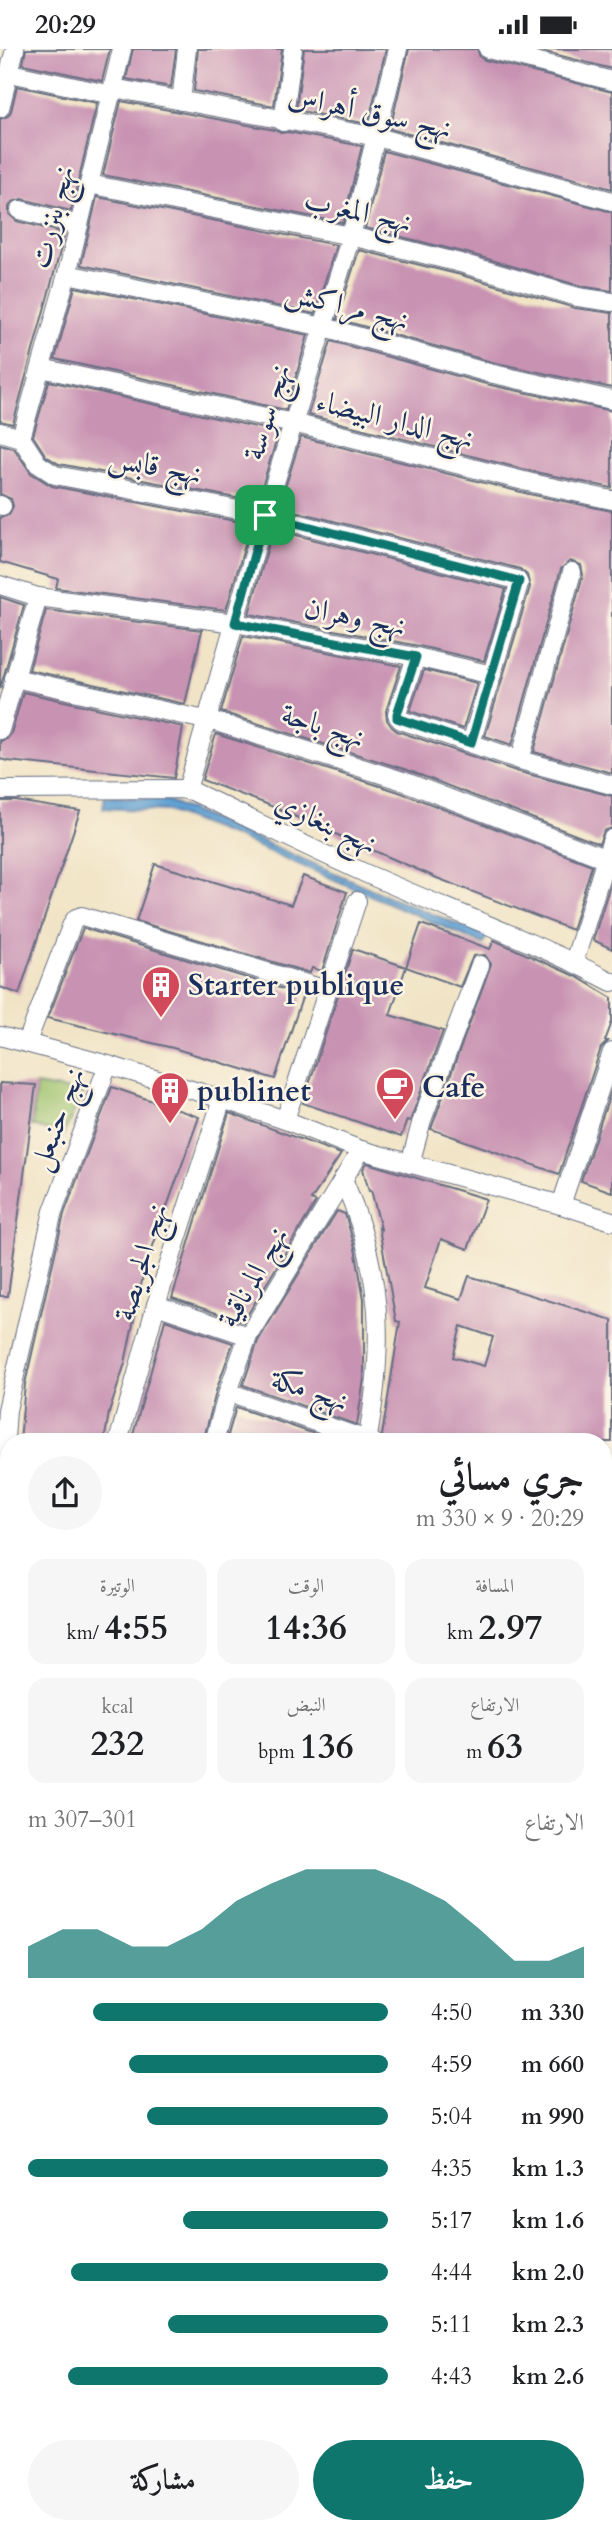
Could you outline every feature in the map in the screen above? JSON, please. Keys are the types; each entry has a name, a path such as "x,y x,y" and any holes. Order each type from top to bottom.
{"street":[{"path":"0,108 15,49"},
{"name":"نهج بنزرت","path":"21,438 67,274 122,49"},
{"path":"181,101 187,49"},
{"path":"283,122 293,49"},
{"name":"نهج سوسة","path":"187,790 265,515 351,236 398,49"},
{"path":"488,49 612,81"},
{"name":"نهج سوق أهراس","path":"10,73 377,137 612,201"},
{"name":"نهج المغرب","path":"89,184 351,236 464,264 578,297 612,302"},
{"path":"20,210 79,225"},
{"name":"نهج مراكش","path":"67,274 324,327 489,373 612,400"},
{"name":"نهج الدار البيضاء","path":"41,368 293,423 532,483 612,500"},
{"path":"0,432 21,438"},
{"name":"نهج قابس","path":"21,438 38,464 55,475 265,515 519,581 492,675"},
{"path":"520,760 572,572"},
{"name":"نهج وهران","path":"0,585 38,597 235,623 416,657 397,718 520,760 612,785"},
{"path":"0,730 38,597"},
{"path":"416,657 492,675 471,743"},
{"name":"نهج باجة","path":"14,678 209,720 404,781 609,859"},
{"name":"نهج بنغازي","path":"0,790 187,790 367,874 612,982"},
{"path":"574,963 609,859 612,839"},
{"path":"285,1120 357,901"},
{"path":"27,1042 72,924 76,918 82,916 327,990"},
{"path":"410,1164 422,1120 480,965"},
{"path":"0,1036 222,1099 361,1150 612,1221"},
{"path":"561,1205 612,1052"},
{"name":"نهج حنبعل","path":"3,1433 53,1211 108,1065"},
{"name":"نهج الجريصة","path":"120,1433 156,1305 222,1099"},
{"name":"نهج المرناقية","path":"217,1433 248,1336 361,1150"},
{"path":"343,1179 357,1211 370,1256 378,1312 377,1365 370,1433"},
{"path":"156,1305 248,1336"},
{"name":"نهج مكة","path":"228,1392 346,1433"}],"green space":[{"path":"36,1085 83,1093 63,1135 32,1126"}],"water":[{"path":"105,796 167,800 487,936 483,944 238,838 168,811 103,808"}],"building":[{"path":"26,49 110,49 102,81 23,64"},
{"path":"133,49 176,49 171,87 126,79"},
{"path":"198,49 282,49 274,106 194,91"},
{"path":"304,49 386,49 368,124 296,110"},
{"path":"409,49 477,49 480,57 485,60 612,92 612,189 390,129"},
{"path":"534,49 612,49 612,69"},
{"path":"17,86 97,103 71,211 22,199 12,202 9,207 9,214 17,221 65,233 13,424 0,421 0,119 8,116 11,111"},
{"path":"121,101 362,146 343,223 103,175"},
{"path":"384,151 612,212 612,291 580,286 467,253 365,228"},
{"path":"97,197 336,245 315,314 81,265"},
{"path":"359,250 461,275 575,308 612,313 612,388 492,362 337,319"},
{"path":"75,287 308,335 286,410 55,359"},
{"path":"331,341 486,384 612,411 612,488 535,472 308,415"},
{"path":"49,381 279,432 257,502 59,464 46,456 33,436"},
{"path":"301,437 529,494 612,511 612,773 534,752 583,575 581,565 570,561 561,569 512,745 485,736 530,587 527,575 520,569 279,507"},
{"path":"0,444 14,448 31,473 52,486 251,524 226,610 56,588 58,579 0,562 0,517 9,515 13,506 11,499 0,494"},
{"path":"273,529 506,589 484,661 249,614"},
{"path":"0,597 24,605 0,689"},
{"path":"46,610 202,630 185,704 29,670"},
{"path":"243,636 401,666 386,711 387,720 397,731 516,771 612,796 612,828 604,831 599,844 407,770 221,712"},
{"path":"424,670 477,683 463,729 410,711"},
{"path":"23,692 183,727 174,778 0,759 0,741 11,734"},
{"path":"216,734 399,792 592,865 572,930 437,878 264,803 202,780"},
{"path":"0,801 80,811 19,994 0,987"},
{"path":"155,864 291,905 303,876 347,892 322,971 312,968 310,973 136,921"},
{"path":"612,878 612,949 593,940"},
{"path":"421,924 490,949 494,940 577,977 612,998 612,1022 605,1041 608,1041 601,1048 559,1174 431,1129 491,964 485,955 473,956 460,987 406,967"},
{"path":"83,928 303,995 275,1079 173,1048 48,1018"},
{"path":"353,949 406,967 390,1015 443,1031 410,1121 407,1120 401,1137 303,1103"},
{"path":"0,1083 36,1085 8,1296 0,1296"},
{"path":"112,1087 199,1117 144,1271 125,1363 106,1433 21,1433 25,1384 64,1214"},
{"path":"612,1088 612,1192 581,1181"},
{"path":"229,1113 341,1154 311,1200 316,1202 243,1322 172,1298"},
{"path":"367,1163 486,1199 468,1249 441,1239 425,1288 461,1299 469,1276 612,1320 612,1433 382,1433 400,1322 396,1321 379,1228 381,1229 371,1190 369,1191 363,1169","holes":["461,1326 493,1337 484,1366 453,1357"]},
{"path":"337,1211 345,1214 355,1248 364,1299 364,1379 357,1425 243,1385 258,1341"},
{"path":"165,1320 233,1343 205,1433 134,1433"},
{"path":"236,1407 312,1433 229,1433"}],"place":[{"name":"Starter publique","path":"161,1019"},
{"name":"Cafe","path":"395,1121"},
{"name":"publinet","path":"170,1125"}],"route":[{"path":"265,515 519,581 471,743 397,718 416,657 235,623 265,515"}]}
